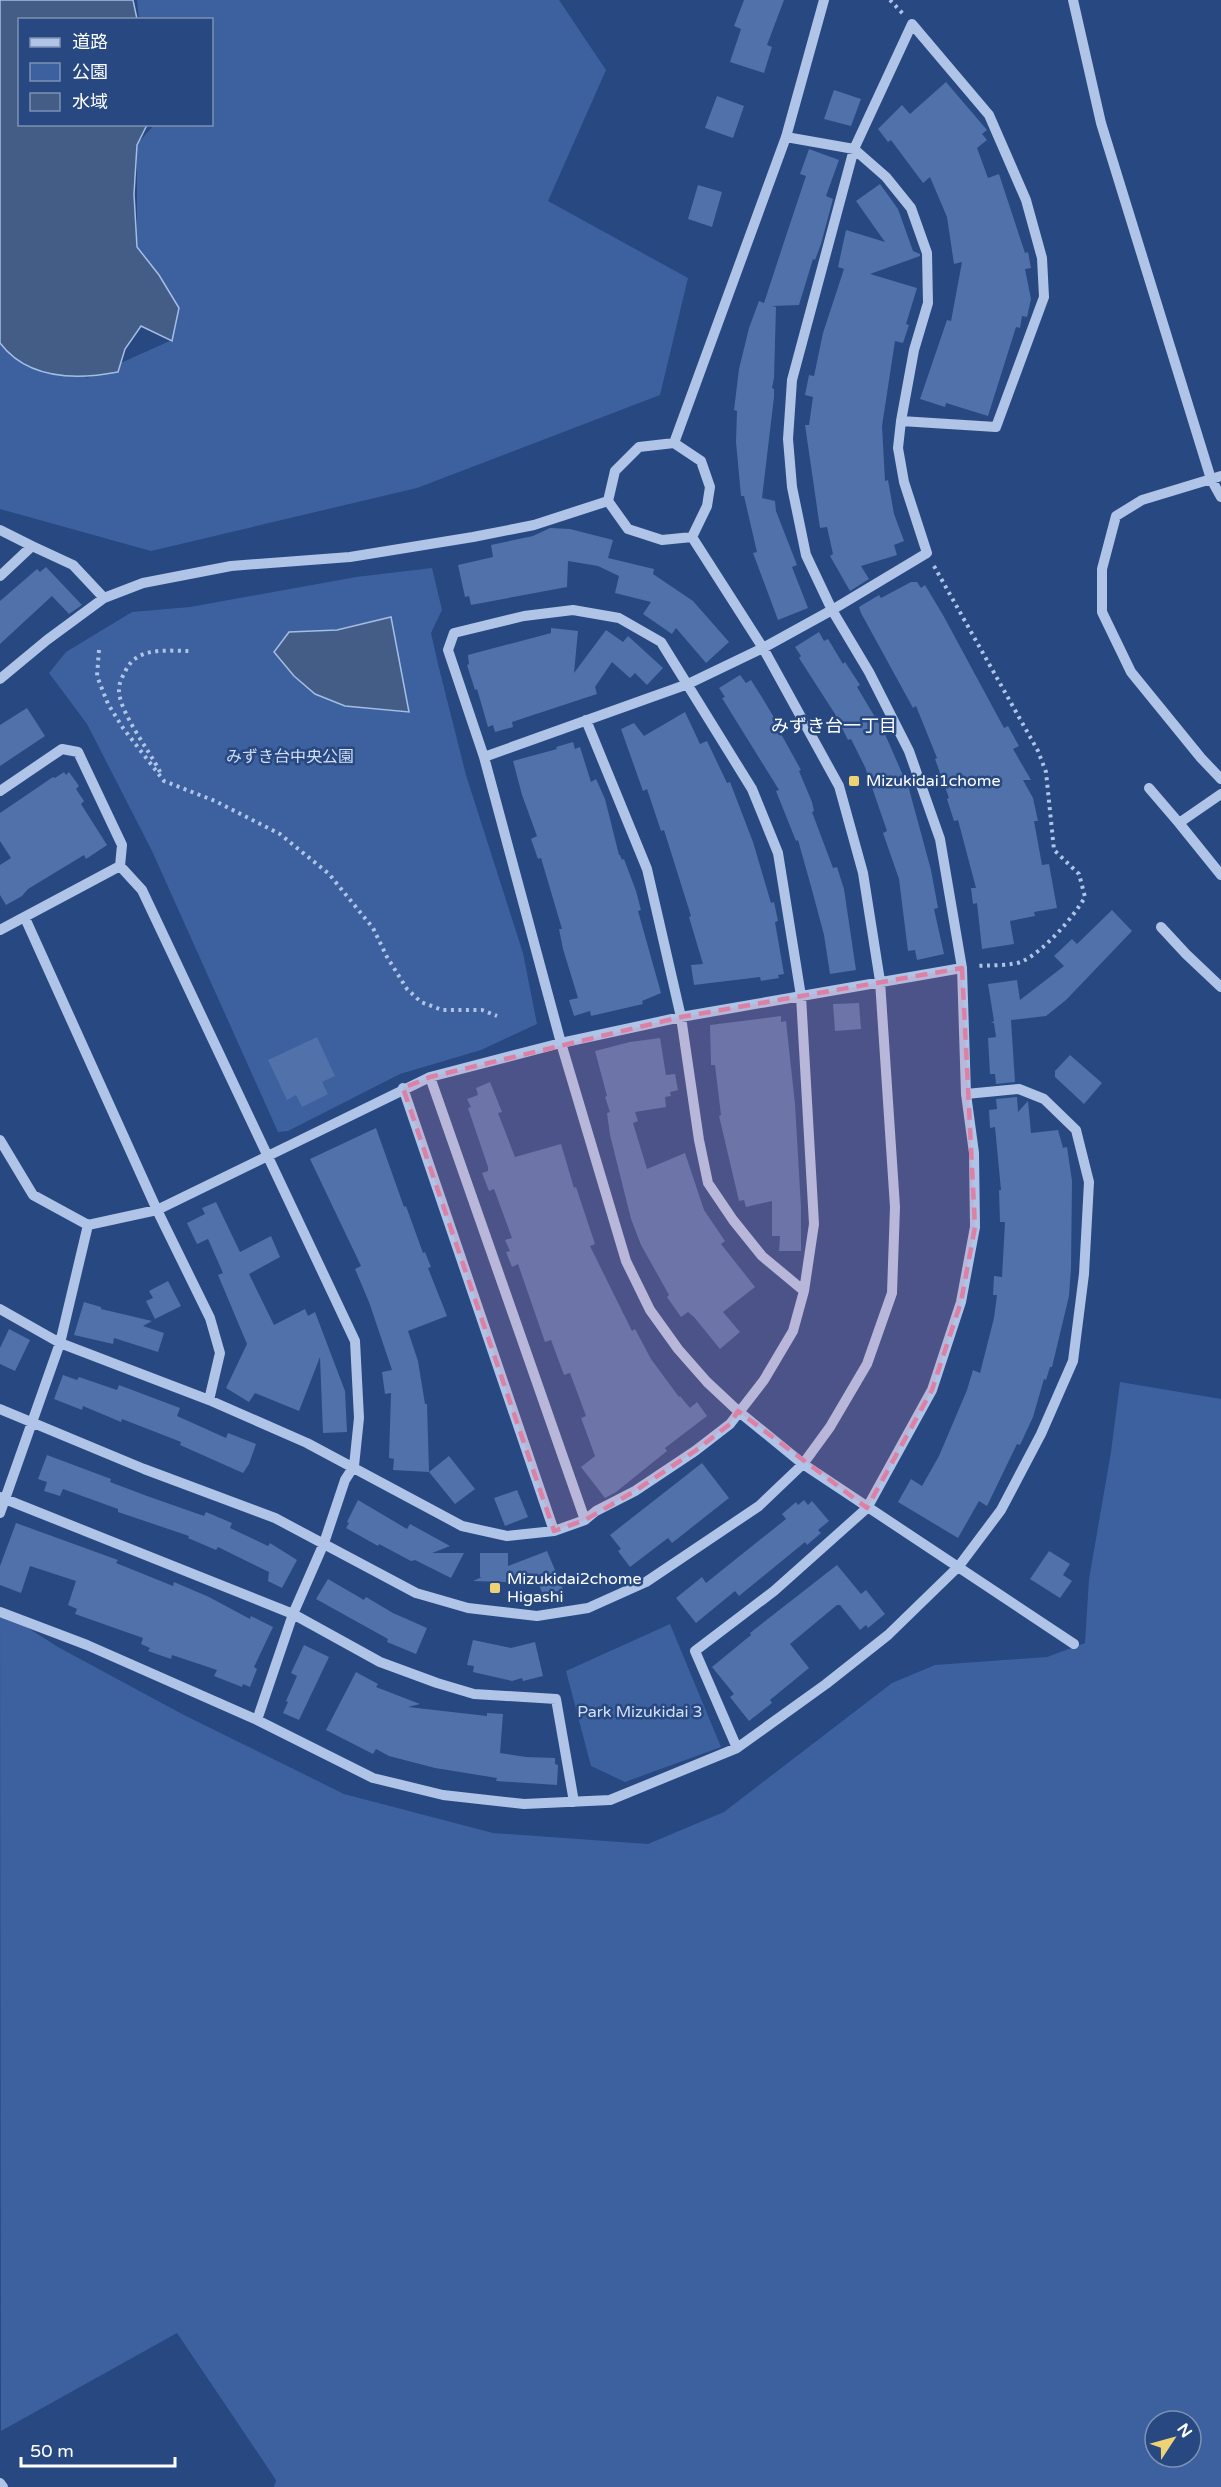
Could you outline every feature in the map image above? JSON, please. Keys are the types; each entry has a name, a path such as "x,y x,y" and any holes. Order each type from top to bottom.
{"street":[{"path":"674,443 786,137 824,0"},
{"path":"1073,0 1101,123 1221,497"},
{"path":"737,1748 695,1651 774,1591 867,1508 932,1390 961,1302 975,1227 974,1153 966,1094 963,968 940,839 909,752 869,672 832,610 806,555 792,487 788,439 792,380 854,149 912,24 989,115 1026,200 1042,258 1044,297 996,427 901,421"},
{"path":"484,757 688,684 763,648 927,553 904,482 898,448 914,350 928,303 927,253 911,208 886,177 854,149 786,137"},
{"path":"674,443 701,461 710,487 707,506 692,537 662,540 628,529 608,501 615,471 639,447 674,443"},
{"path":"1216,477 1142,500 1116,516 1102,569 1102,612 1131,672 1221,779"},
{"path":"0,679 47,639 104,598 143,583 231,566 350,557 473,537 534,525 608,501"},
{"path":"0,530 74,565 104,598"},
{"path":"0,1409 144,1469 275,1518 416,1593 468,1608 537,1616 588,1608 646,1582 759,1506 803,1464 830,1427 867,1364 892,1293 895,1207 891,1119 880,981 863,873 839,786 763,648 692,537"},
{"path":"0,576 32,546"},
{"path":"0,1309 60,1344 209,1400 307,1443 354,1466 462,1526 507,1536 554,1531 585,1520 695,1451 730,1424 738,1411 764,1380 793,1331 804,1291 814,1224 801,996 778,854 752,789 661,642 619,618 573,610 524,616 454,633 448,650 484,757 561,1043 626,1262 650,1310 678,1349 738,1411 803,1464 1074,1644"},
{"path":"586,720 647,869 681,1017 699,1140 708,1183 733,1220 762,1256 804,1291"},
{"path":"0,791 62,749 78,752 122,845 120,866 142,890 355,1341 359,1418 354,1466 345,1480 324,1543 293,1614 257,1720"},
{"path":"1149,788 1221,875"},
{"path":"1179,823 1221,794"},
{"path":"0,930 120,866"},
{"path":"26,918 157,1210 210,1318 220,1353 209,1400"},
{"path":"1161,927 1221,987"},
{"path":"0,1140 33,1195 88,1226 157,1210 403,1088 430,1077 561,1043 681,1017 963,968"},
{"path":"430,1077 585,1520"},
{"path":"403,1088 554,1531"},
{"path":"0,1612 87,1645 257,1720 373,1778 454,1796 524,1804 610,1800 737,1748 826,1684 888,1635 959,1566 1001,1510 1041,1434 1073,1361 1084,1274 1089,1182 1076,1130 1044,1099 1019,1089 966,1094"},
{"path":"0,1513 3,1498 60,1344 88,1226"},
{"path":"3,1498 293,1614 380,1662 437,1683 474,1694 556,1699 574,1802"},
{"path":"0,2483 3,2487"}],"path":[{"path":"927,553 1038,751 1047,772 1054,850 1079,874 1085,897 1077,911 1054,937 1022,961 963,968"},
{"path":"99,650 97,676 108,704 123,728 164,780 215,801 280,834 329,874 372,928 407,989 421,1002 442,1010 482,1010 496,1016"},
{"path":"164,780 124,709 119,690 128,664 144,654 159,650 190,651"}],"highlighted area":[{"path":"962,968 975,1227 961,1302 932,1390 867,1508 738,1411 730,1424 695,1451 635,1491 585,1520 554,1531 403,1088 430,1077 681,1017"}],"green space":[{"path":"137,0 559,0 606,70 548,201 688,278 660,395 417,488 151,551 0,509 0,340 87,378 172,340 137,248 137,144 153,126 213,126 213,18 139,18"},
{"name":"みずき台中央公園","path":"432,568 442,610 431,633 438,664 466,775 523,953 537,1024 481,1050 400,1074 288,1131 278,1132 152,851 87,724 49,673 66,652 132,612 190,607 356,577"},
{"path":"1120,1382 1221,1399 1221,2487 274,2487 276,2480 177,2333 1,2431 0,1610 58,1647 182,1714 344,1794 493,1833 648,1844 724,1812 892,1683 935,1665 1047,1657 1085,1643 1089,1579 1111,1452"},
{"name":"Park Mizukidai 3","path":"670,1624 721,1747 625,1782 591,1766 566,1671"}],"water":[{"path":"0,0 133,0 137,18 18,18 18,126 146,126 137,145 134,194 137,247 159,275 179,308 172,341 141,326 125,349 118,372 86,376 39,371 11,355 0,343"},
{"path":"391,617 409,712 345,706 315,694 294,676 274,652 289,632 337,630"}],"building":[{"path":"744,0 784,0 767,45 772,47 764,73 730,62 741,29 734,26"},
{"path":"946,82 987,130 982,134 987,140 977,148 988,178 999,174 1025,253 1028,252 1031,268 1025,269 1031,299 1027,317 1022,316 1020,328 1016,327 988,416 946,403 945,407 920,399 947,320 951,321 962,262 954,264 947,217 930,177 923,183 891,140 888,142 878,129 902,105 910,114"},
{"path":"834,90 861,99 851,126 824,119"},
{"path":"717,96 744,106 733,138 705,128"},
{"path":"809,149 839,160 826,196 833,199 821,244 815,260 813,259 799,305 772,306 776,307 772,388 774,397 762,498 775,501 776,511 797,565 792,567 808,608 778,620 753,553 757,552 744,496 741,496 736,442 737,411 734,410 739,369 749,328 759,301 764,303 806,176 800,174"},
{"path":"880,184 898,209 913,251 920,254 920,256 870,274 917,288 903,343 895,341 882,426 885,481 888,480 894,514 904,541 894,545 897,555 861,566 869,579 850,591 830,556 833,554 827,527 820,528 805,425 809,425 813,397 805,395 809,375 814,376 823,333 844,269 838,267 846,230 885,242 856,201"},
{"path":"698,185 722,192 712,227 688,219"},
{"path":"550,528 570,529 613,540 608,558 654,569 653,574 693,601 729,642 706,663 676,628 672,634 643,614 651,602 615,593 619,576 598,566 568,561 567,587 471,605 469,596 465,597 458,565 493,557 491,545 533,536"},
{"path":"46,567 82,605 69,614 52,596 0,644 0,601 37,569 40,572"},
{"path":"911,582 917,582 921,588 925,585 1004,728 1008,726 1019,746 1013,749 1031,780 1023,780 1033,798 1038,821 1034,821 1042,865 1049,864 1057,908 1034,912 1035,916 1010,921 1014,944 982,949 977,903 973,904 971,888 976,888 958,820 954,821 947,799 949,798 935,759 937,758 916,706 913,708 859,607 879,595 881,598"},
{"path":"551,628 578,631 574,673 606,630 623,642 628,636 663,668 647,685 635,673 630,678 612,662 595,687 597,694 512,722 513,727 495,732 493,725 488,727 477,689 475,690 467,665 469,664 468,655 551,633"},
{"path":"819,632 824,641 828,639 843,664 845,662 860,685 857,687 884,732 909,789 931,870 938,908 934,909 944,954 917,960 915,950 908,951 899,879 883,833 887,831 865,767 851,739 848,740 835,714 799,658 801,656 795,647"},
{"path":"740,675 746,683 751,680 782,731 780,732 801,770 799,771 812,802 814,811 812,812 833,868 837,867 844,889 856,970 830,974 824,935 812,890 798,840 796,841 776,791 779,790 722,698 725,697 719,688"},
{"path":"27,708 45,736 0,766 0,725"},
{"path":"685,712 700,744 707,741 727,783 730,782 753,842 771,903 774,902 778,921 775,922 784,974 778,975 779,978 761,981 760,977 694,985 691,965 703,964 689,917 691,916 664,830 661,831 647,789 643,791 621,729 634,723 644,736"},
{"path":"573,742 575,749 580,747 591,782 596,779 605,799 619,855 622,860 624,859 636,891 641,910 638,911 661,993 642,1001 643,1004 591,1016 590,1011 574,1016 569,1000 578,998 563,949 559,929 562,929 541,858 538,859 531,839 537,836 513,761 557,749 556,747"},
{"path":"64,772 66,775 69,772 79,786 76,789 84,801 81,804 107,845 86,859 84,855 6,905 0,895 0,865 11,858 0,841 0,813"},
{"path":"1112,910 1132,931 1066,1000 1046,1016 1011,1020 1015,1082 996,1084 995,1074 990,1074 988,1038 996,1037 994,1023 991,1023 994,1021 988,984 1017,980 1020,1000 1064,966 1054,956 1072,939 1077,944"},
{"path":"859,1003 861,1029 835,1031 833,1004"},
{"path":"781,1016 781,1022 786,1021 795,1104 801,1251 779,1251 780,1236 772,1236 772,1201 746,1207 744,1200 739,1201 719,1116 721,1115 715,1065 711,1065 710,1025"},
{"path":"317,1037 335,1076 322,1082 328,1094 302,1107 296,1095 287,1100 268,1060"},
{"path":"660,1038 666,1075 675,1074 678,1090 670,1092 671,1096 665,1097 666,1107 635,1112 638,1121 633,1123 647,1169 685,1153 704,1210 725,1241 721,1244 755,1287 723,1312 740,1332 720,1349 694,1317 688,1312 681,1317 667,1297 669,1295 641,1245 631,1219 610,1135 607,1113 610,1112 595,1051 630,1042"},
{"path":"1070,1055 1102,1083 1084,1104 1055,1077 1055,1071"},
{"path":"490,1082 502,1112 498,1113 515,1157 561,1144 574,1188 576,1187 595,1244 590,1246 632,1331 635,1329 651,1359 679,1397 690,1408 697,1402 707,1416 665,1448 667,1451 616,1492 605,1498 581,1467 595,1456 581,1418 586,1416 570,1373 564,1375 551,1340 545,1342 518,1264 512,1267 506,1252 510,1251 505,1240 512,1238 494,1189 489,1191 482,1173 488,1171 488,1167 467,1099 478,1095 476,1088"},
{"path":"1017,1097 1018,1112 1028,1101 1031,1133 1058,1130 1063,1148 1067,1147 1072,1181 1069,1296 1052,1367 1050,1367 1046,1380 1044,1379 1033,1417 1020,1445 1017,1444 987,1506 979,1501 958,1538 898,1502 911,1479 922,1486 939,1456 973,1370 980,1373 994,1318 997,1295 993,1295 994,1276 1002,1277 1005,1222 1000,1222 999,1190 1001,1190 995,1127 990,1128 989,1110 997,1109 996,1099"},
{"path":"376,1128 404,1207 406,1206 423,1253 425,1252 431,1267 428,1268 447,1316 408,1331 418,1361 425,1404 427,1404 429,1472 393,1470 394,1459 389,1458 391,1393 385,1394 382,1372 392,1370 355,1269 361,1266 310,1159"},
{"path":"216,1202 240,1252 271,1236 280,1257 249,1274 274,1325 305,1309 308,1316 315,1312 345,1391 347,1432 323,1433 320,1357 299,1411 255,1393 249,1402 226,1388 247,1344 218,1275 223,1273 208,1239 197,1244 187,1223 205,1214 202,1208"},
{"path":"168,1281 181,1306 155,1319 146,1301 153,1298 149,1291"},
{"path":"84,1302 101,1307 101,1309 152,1321 143,1326 164,1333 158,1352 114,1338 113,1344 74,1335"},
{"path":"9,1329 30,1340 15,1371 0,1364 0,1348"},
{"path":"63,1375 77,1380 79,1377 117,1390 119,1385 180,1408 177,1416 226,1438 228,1433 256,1444 249,1464 243,1473 180,1445 181,1442 176,1440 122,1419 121,1422 83,1406 82,1410 54,1399"},
{"path":"47,1455 111,1479 110,1482 147,1496 204,1516 206,1512 232,1523 230,1528 268,1546 270,1543 297,1560 282,1588 268,1581 269,1572 218,1547 216,1550 188,1538 189,1536 118,1512 118,1509 63,1489 60,1496 44,1491 47,1482 38,1479"},
{"path":"449,1456 475,1489 455,1504 429,1472"},
{"path":"702,1463 729,1498 672,1543 668,1538 630,1567 618,1551 621,1549 610,1535"},
{"path":"517,1490 528,1517 505,1526 494,1498"},
{"path":"358,1500 407,1529 410,1524 450,1546 432,1553 464,1553 451,1578 379,1544 378,1546 346,1528"},
{"path":"804,1500 808,1505 812,1501 829,1521 818,1530 821,1533 807,1545 805,1542 739,1596 735,1591 696,1623 676,1598 702,1577 706,1583 786,1519 782,1514 796,1502 798,1505"},
{"path":"16,1523 118,1560 116,1563 173,1586 174,1582 209,1597 250,1619 251,1616 273,1627 254,1667 257,1669 250,1687 243,1684 242,1687 214,1676 217,1670 172,1655 171,1659 148,1651 150,1648 141,1644 143,1638 75,1614 77,1609 68,1605 76,1581 30,1566 21,1593 0,1585 0,1566"},
{"path":"547,1551 563,1589 544,1597 537,1580 529,1583 473,1581 482,1577 480,1577 480,1553 508,1553 508,1566"},
{"path":"1049,1551 1070,1564 1063,1575 1072,1581 1060,1598 1030,1579"},
{"path":"837,1565 861,1594 866,1590 885,1614 868,1628 866,1625 860,1630 840,1605 837,1605 790,1644 809,1668 770,1700 772,1703 749,1721 730,1697 734,1694 712,1667 751,1635 750,1633"},
{"path":"328,1579 364,1600 366,1597 393,1613 427,1628 416,1654 387,1642 388,1639 316,1599"},
{"path":"473,1640 511,1648 535,1642 543,1676 512,1681 473,1672 474,1666 467,1665"},
{"path":"304,1645 329,1657 299,1720 283,1713 297,1676 291,1673"},
{"path":"356,1672 378,1684 376,1687 420,1704 408,1707 487,1716 487,1713 503,1714 500,1753 555,1758 555,1764 558,1765 557,1785 496,1781 497,1778 435,1768 389,1756 376,1749 373,1754 326,1730"}],"place":[{"name":"Mizukidai1chome","path":"854,781"},
{"name":"Mizukidai2chome Higashi","path":"495,1588"}],"district":[{"name":"みずき台一丁目","path":"834,726"}]}
